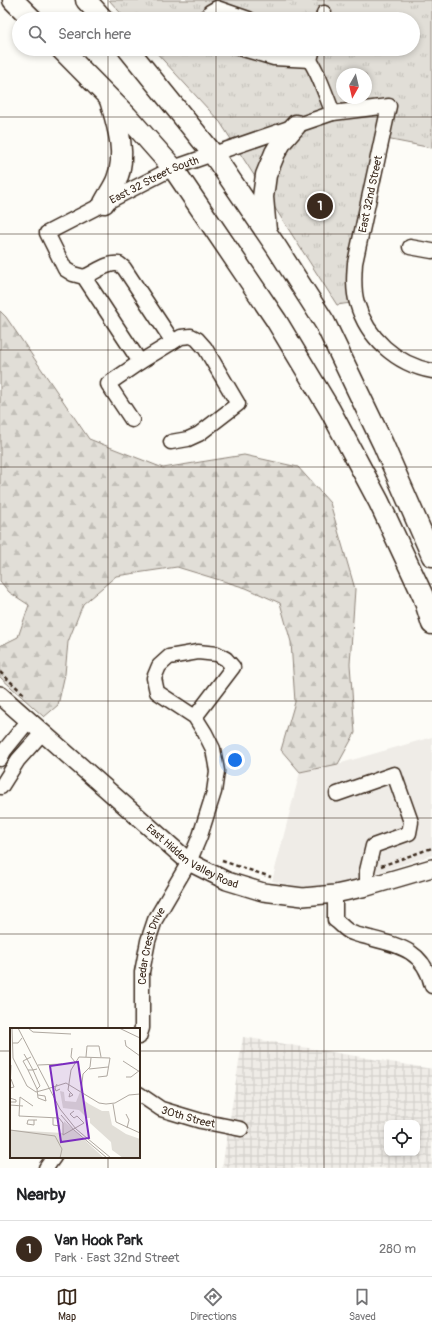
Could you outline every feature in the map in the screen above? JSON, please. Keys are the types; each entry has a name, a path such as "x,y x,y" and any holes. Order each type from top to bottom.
{"highway":[{"path":"13,0 25,12"},
{"path":"86,0 97,12"},
{"path":"68,56 110,98 174,168 276,320 330,410 378,502 423,596 432,624"},
{"path":"134,56 213,154 325,323 383,444 432,556"},
{"path":"104,203 117,178 121,159 119,132 110,98"},
{"path":"266,233 263,197 266,176 275,152 282,141 296,125"}],"main road":[{"name":"East Hidden Valley Road","path":"0,695 189,862 226,881 263,892 303,897 335,894 367,887 432,868"}],"street":[{"path":"210,12 217,8 227,12"},
{"path":"271,56 274,58 288,56"},
{"path":"309,56 333,113"},
{"name":"East 32nd Street","path":"265,136 333,113 388,106 355,263 354,282 356,302 363,320 373,337 387,350 403,362 432,371"},
{"name":"East 32 Street South","path":"84,277 73,274 65,269 47,233 174,168 265,136"},
{"path":"410,247 432,251"},
{"path":"140,362 84,277 110,264 119,264 124,268 172,342"},
{"path":"132,420 108,384 181,337 191,336 197,339 205,348 238,404 199,434 188,439 171,442"},
{"path":"198,652 217,654 226,659 233,667 194,717 156,692 154,678 159,666 169,658 198,652"},
{"name":"Cedar Crest Drive","path":"140,1034 142,1028 142,972 148,941 155,920 189,862 200,836 214,792 217,771 213,749 205,733 194,717"},
{"path":"0,759 4,751 29,720"},
{"path":"0,789 18,760 43,732"},
{"path":"338,794 394,774 411,822 409,832 373,846 367,871 367,887"},
{"path":"335,894 335,920 349,931 409,950 424,966 432,986"},
{"name":"30th Street","path":"140,1095 161,1109 201,1121 241,1129"},
{"path":"46,1168 53,1158"}],"shaded area":[{"path":"432,737 432,855 340,884 297,886 272,881 300,772 338,764"},
{"path":"243,1037 432,1069 432,1168 222,1168"}],"green space":[{"path":"109,0 432,0 432,148 381,138 355,263 357,302 337,305 220,122 159,56 420,56 420,12 120,12"},
{"path":"0,311 6,317 89,439 163,468 244,455 298,467 330,503 355,589 350,664 355,733 338,764 300,772 281,750 295,702 291,642 280,603 246,588 177,567 116,576 83,604 68,642 65,674 58,705 44,717 0,677 0,646 18,637 29,605 9,592 0,581"}],"place":[{"name":"Van Hook Park","path":"320,206"}]}
